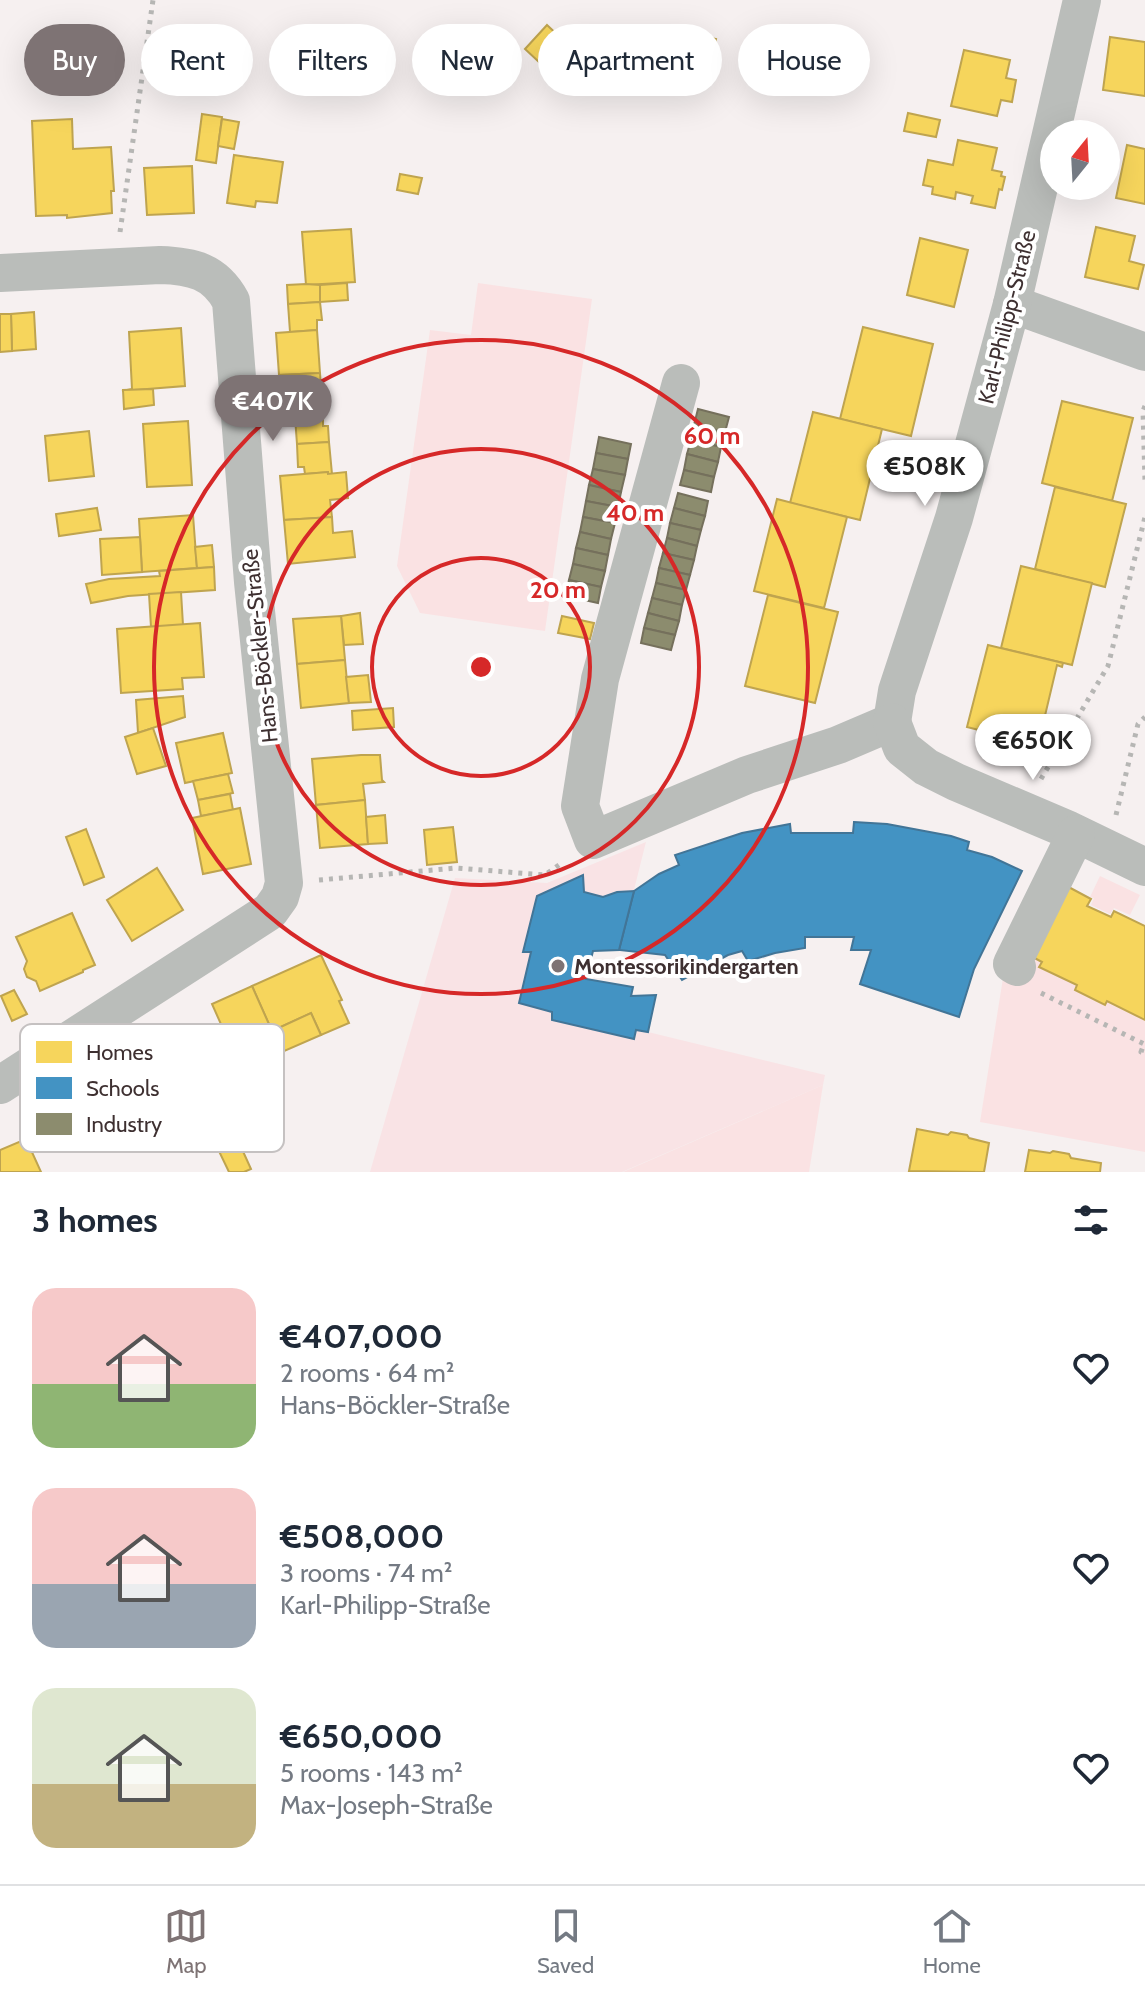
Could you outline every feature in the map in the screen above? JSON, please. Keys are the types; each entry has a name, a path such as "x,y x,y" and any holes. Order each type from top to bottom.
{"street":[{"name":"Karl-Philipp-Straße","path":"892,722 897,691 954,518 1012,304 1082,0"},
{"name":"Hans-Böckler-Straße","path":"0,273 179,266 211,276 223,286 231,301 253,582 284,883"},
{"path":"1012,304 1145,352"},
{"path":"681,383 600,679 580,806 593,840 747,775 838,745 892,722 902,748 926,767 1145,867"},
{"path":"1028,976 1012,964 1092,842"},
{"path":"95,1024 270,911 280,897 284,883"},
{"path":"0,1085 20,1072"}],"path":[{"path":"115,268 153,0"},
{"path":"1145,406 1145,481"},
{"path":"1027,813 1045,771 1108,666 1145,517"},
{"path":"1092,842 1138,724 1145,717"},
{"path":"284,883 456,868 545,875 593,840"},
{"path":"1028,976 1038,992 1144,1044 1141,1052 1145,1053"}],"shaded area":[{"path":"478,283 592,299 545,631 420,613 397,566 430,330 471,335"},
{"path":"646,842 619,950 593,951 586,979 633,987 632,996 656,995 648,1032 825,1075 823,1085 622,1172 370,1172 455,878 547,883"},
{"path":"1100,876 1140,895 1130,915 1114,908 1110,914 1091,905 1094,898 1090,897"},
{"path":"1027,954 1042,962 1040,967 1077,985 1075,990 1104,1005 1107,1001 1145,1020 1145,1152 980,1122 1004,972"},
{"path":"823,1085 809,1172 623,1172"}],"building: Homes":[{"path":"538,35 538,61 525,49"},
{"path":"1110,37 1145,42 1145,96 1103,90"},
{"path":"964,50 1010,60 1006,78 1016,80 1012,102 1001,100 997,116 951,106"},
{"path":"908,113 940,120 936,137 904,131"},
{"path":"202,114 222,117 216,163 196,160"},
{"path":"72,119 73,149 111,147 112,213 67,218 67,215 36,216 32,121"},
{"path":"222,119 239,122 234,149 218,146"},
{"path":"958,140 997,148 992,170 1002,172 1001,176 1005,177 995,208 971,203 973,196 956,192 955,199 932,194 933,187 923,185 928,160 953,165"},
{"path":"1127,145 1145,149 1145,204 1120,199 1120,179"},
{"path":"234,155 283,162 277,203 256,201 255,207 227,203"},
{"path":"192,166 194,213 147,215 144,168"},
{"path":"400,174 422,178 418,194 397,190"},
{"path":"1096,227 1135,236 1129,261 1144,265 1138,289 1085,277"},
{"path":"351,229 355,282 306,285 302,232"},
{"path":"920,238 968,250 954,307 907,295"},
{"path":"347,283 348,300 320,302 320,285"},
{"path":"287,285 320,285 320,302 288,304"},
{"path":"320,302 322,320 317,320 317,330 290,332 288,304"},
{"path":"34,312 36,349 12,351 11,314"},
{"path":"0,314 11,314 12,351 0,352"},
{"path":"863,327 933,344 911,436 840,419"},
{"path":"181,328 185,386 122,391 132,389 129,332"},
{"path":"317,330 320,373 279,375 276,333"},
{"path":"320,373 323,416 281,418 279,375"},
{"path":"153,389 154,405 124,409 123,390"},
{"path":"1062,401 1133,418 1112,501 1042,483"},
{"path":"813,412 882,429 860,520 790,503"},
{"path":"323,416 323,426 328,426 329,442 297,444 295,417"},
{"path":"188,421 192,485 147,487 143,424"},
{"path":"89,431 94,476 49,481 45,436"},
{"path":"329,442 332,474 305,474 304,467 298,467 297,444"},
{"path":"346,472 348,498 330,500 332,517 284,520 280,476"},
{"path":"1055,487 1126,504 1105,587 1035,569"},
{"path":"777,499 847,517 824,608 754,591"},
{"path":"97,508 101,530 59,536 56,514"},
{"path":"193,515 197,568 142,572 139,519"},
{"path":"332,517 333,533 352,531 355,557 288,564 284,520"},
{"path":"140,537 142,572 102,575 100,539"},
{"path":"212,545 214,567 197,568 195,547"},
{"path":"1021,566 1092,583 1072,665 1001,648"},
{"path":"214,567 215,590 128,596 91,603 86,584 109,579 160,576 159,571"},
{"path":"181,592 183,625 151,627 149,594"},
{"path":"768,595 838,612 815,703 745,686"},
{"path":"360,613 363,644 344,645 341,616"},
{"path":"341,616 345,660 297,664 293,619"},
{"path":"562,616 594,623 590,639 558,633"},
{"path":"200,623 204,677 182,678 183,689 121,693 117,629"},
{"path":"988,645 1063,663 1062,667 1057,665 1038,745 967,727"},
{"path":"345,660 349,703 301,708 297,664"},
{"path":"368,675 371,702 349,703 346,677"},
{"path":"183,696 185,717 138,733 136,700"},
{"path":"393,708 394,727 353,730 352,711"},
{"path":"153,728 166,766 137,774 125,737"},
{"path":"223,733 232,773 185,783 176,743"},
{"path":"380,755 384,782 363,784 365,800 316,805 312,759"},
{"path":"228,774 233,793 198,800 193,781"},
{"path":"230,794 233,810 201,816 198,800"},
{"path":"365,800 368,844 320,848 316,805"},
{"path":"240,808 251,864 203,874 192,818"},
{"path":"385,815 387,843 368,844 366,817"},
{"path":"453,827 457,862 427,865 424,830"},
{"path":"86,829 104,877 84,885 66,837"},
{"path":"157,868 183,910 132,941 107,900"},
{"path":"1063,884 1091,899 1087,906 1111,917 1114,911 1145,926 1145,1020 1107,1001 1105,1005 1075,990 1077,985 1039,967 1042,962 1027,954"},
{"path":"72,913 95,965 40,991 36,981 27,977 24,969 27,961 16,937"},
{"path":"321,955 349,1023 321,1035 311,1013 284,1025 269,1024 252,986"},
{"path":"252,986 269,1024 221,1024 212,1004"},
{"path":"14,990 27,1014 12,1021 1,996"},
{"path":"311,1013 321,1035 284,1051 284,1025"},
{"path":"917,1129 967,1135 989,1143 984,1172 909,1171"},
{"path":"20,1142 20,1152 32,1152 41,1172 0,1172 0,1150"},
{"path":"1029,1150 1053,1151 1069,1154 1071,1158 1101,1163 1100,1172 1025,1172"},
{"path":"219,1152 243,1152 251,1169 229,1172"}],"building: Schools":[{"path":"854,822 887,824 951,836 969,842 967,850 1022,871 974,969 959,1017 860,984 871,950 851,950 854,937 805,937 805,948 748,961 742,951 728,955 682,980 665,955 619,950 634,891 679,865 675,855 742,833 790,824 791,833 853,833"},
{"name":"Montessorikindergarten","path":"583,875 584,892 603,897 634,891 619,950 593,951 586,979 633,987 631,996 656,995 648,1032 636,1030 634,1039 552,1020 552,1012 519,1003 531,952 523,952 537,896"}],"building: Industry":[{"path":"698,409 729,417 725,432 694,425"},
{"path":"694,425 725,432 721,447 691,440"},
{"path":"599,437 631,444 628,459 596,453"},
{"path":"691,440 721,447 718,462 687,454"},
{"path":"596,453 628,459 625,475 593,469"},
{"path":"687,454 718,462 714,477 684,470"},
{"path":"593,469 625,475 621,492 589,485"},
{"path":"684,470 714,477 711,492 680,485"},
{"path":"589,485 621,492 618,507 586,501"},
{"path":"678,493 708,501 705,516 674,508"},
{"path":"586,501 618,507 615,523 583,517"},
{"path":"674,508 705,516 701,530 670,523"},
{"path":"583,517 615,523 611,539 580,532"},
{"path":"670,523 701,530 697,546 667,538"},
{"path":"580,532 611,539 608,555 576,548"},
{"path":"667,538 697,546 694,560 663,553"},
{"path":"576,548 608,555 605,571 573,564"},
{"path":"663,553 694,560 690,575 659,568"},
{"path":"573,564 605,571 601,587 569,580"},
{"path":"659,568 690,575 686,590 656,583"},
{"path":"569,580 601,587 598,603 566,596"},
{"path":"656,583 686,590 682,605 652,598"},
{"path":"652,598 682,605 679,621 648,613"},
{"path":"648,613 679,621 675,635 644,628"},
{"path":"644,628 675,635 671,650 641,643"}],"place":[{"name":"Montessorikindergarten","path":"558,966"}]}
